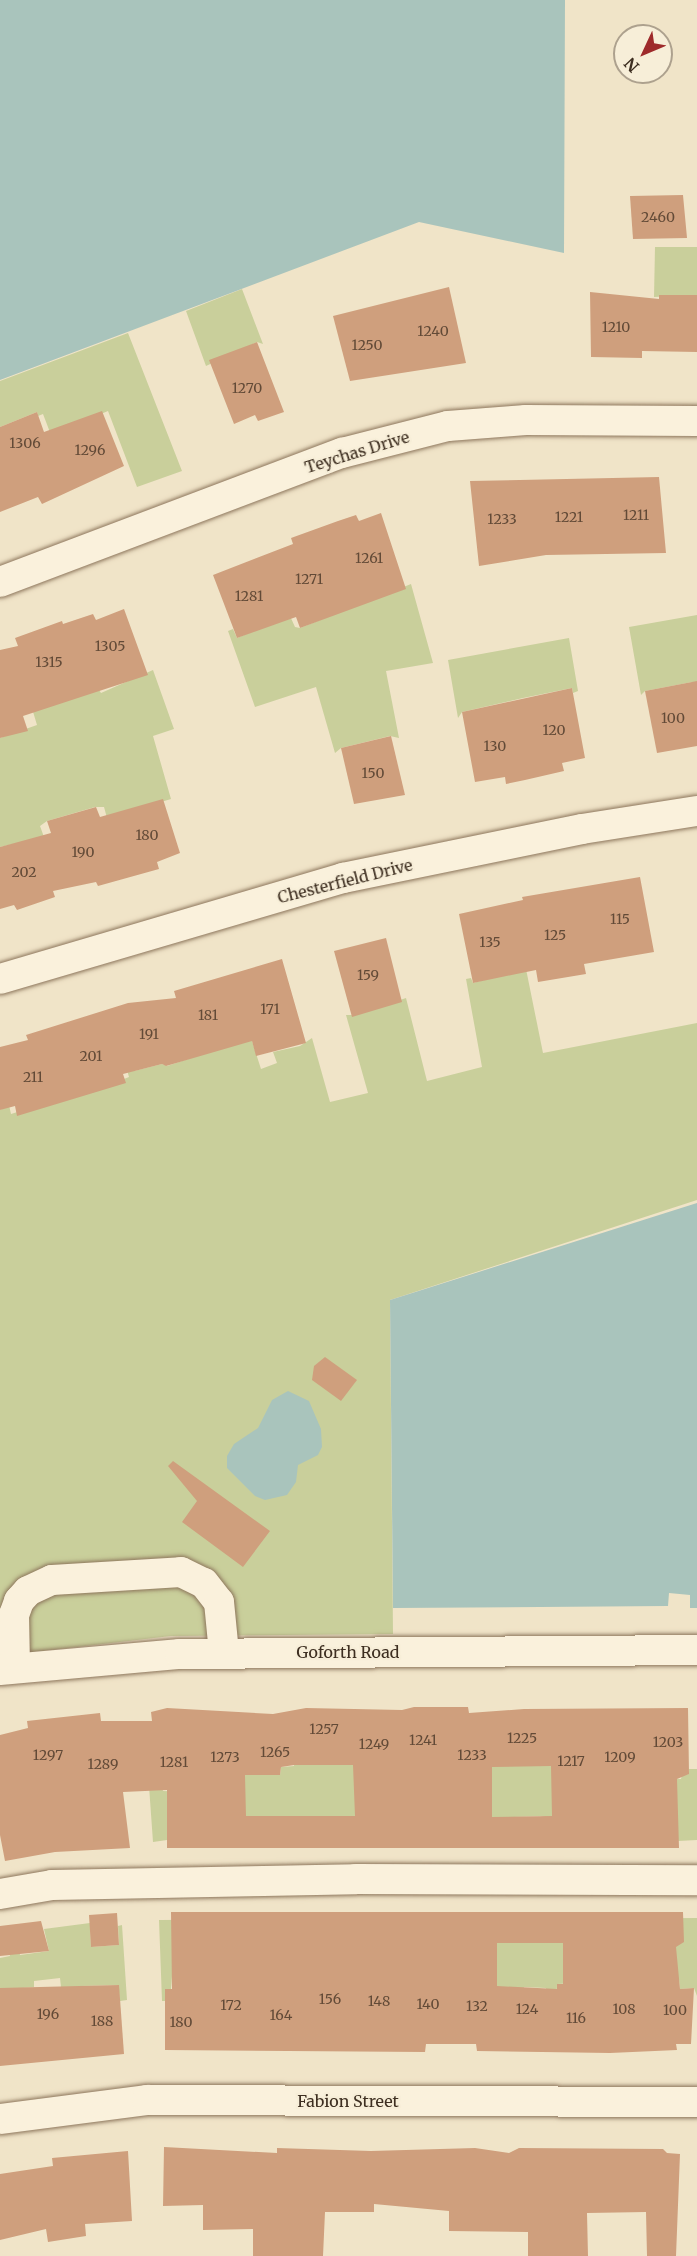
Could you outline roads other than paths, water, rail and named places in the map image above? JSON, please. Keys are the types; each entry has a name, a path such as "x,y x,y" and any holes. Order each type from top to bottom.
{"street":[{"name":"Teychas Drive","path":"0,582 342,453 448,426 526,420 697,421"},
{"name":"Chesterfield Drive","path":"0,979 343,878 582,829 697,812"},
{"path":"8,1668 19,1601 28,1591 52,1580 181,1572 204,1583 219,1602 224,1653"},
{"name":"Goforth Road","path":"8,1668 224,1653 697,1650"},
{"path":"0,1894 52,1885 356,1879 697,1880"},
{"name":"Fabion Street","path":"0,2118 147,2100 697,2102"}],"water":[{"path":"0,0 565,0 564,253 419,222 0,380"},
{"path":"697,1203 697,1608 690,1608 690,1595 669,1593 668,1606 393,1608 390,1300"},
{"path":"288,1391 309,1401 321,1429 322,1447 318,1455 298,1465 296,1482 287,1495 265,1500 255,1496 227,1468 227,1456 234,1444 258,1428 272,1400"}]}
